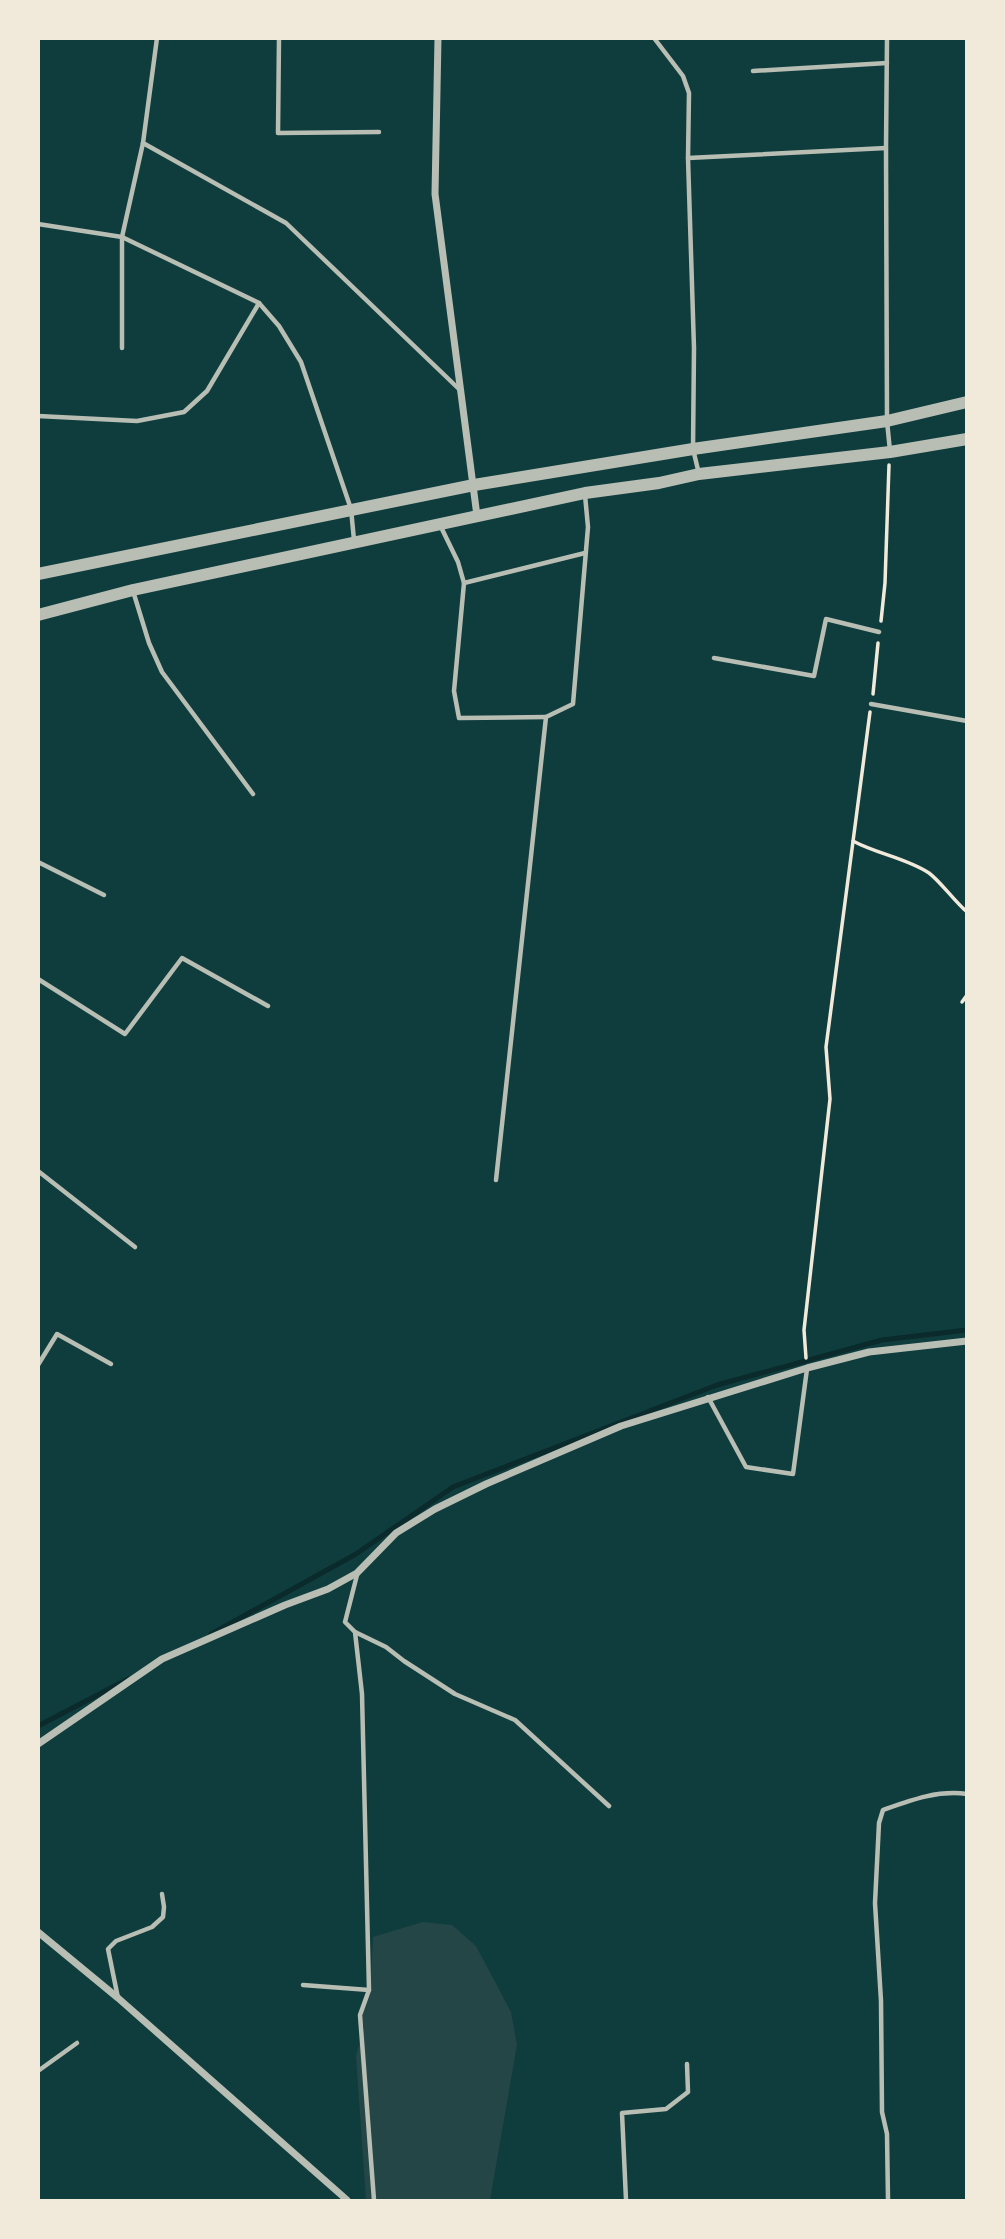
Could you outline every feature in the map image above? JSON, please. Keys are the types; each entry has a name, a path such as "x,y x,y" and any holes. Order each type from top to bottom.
{"street":[{"path":"438,38 435,194 477,516"},
{"path":"38,574 474,485 887,421 967,402"},
{"path":"38,615 133,590 585,493 659,483 699,474 890,452 967,439"},
{"path":"38,1744 162,1659 285,1605 328,1590 357,1573 396,1533 486,1484 621,1426 807,1368 869,1352 967,1341"},
{"path":"38,1932 118,1998 347,2200"}],"lane":[{"path":"122,348 122,237 143,143 157,38"},
{"path":"279,38 278,133 379,132"},
{"path":"654,38 683,76 689,93 688,158 694,348 693,449 699,474"},
{"path":"887,38 887,421 890,452"},
{"path":"753,71 887,64"},
{"path":"143,143 286,223 461,390"},
{"path":"688,158 886,148"},
{"path":"38,223 122,237 259,303 279,326 301,362 351,509 355,544"},
{"path":"38,416 137,421 184,412 207,391 259,303"},
{"path":"440,525 458,562 464,583 454,691 459,718 546,716 573,704 588,527 585,493"},
{"path":"464,583 586,553"},
{"path":"133,590 149,643 162,672 253,794"},
{"path":"714,658 814,676 826,619 880,632"},
{"path":"872,704 967,721"},
{"path":"496,1180 546,716"},
{"path":"38,862 104,895"},
{"path":"38,979 125,1034 183,958 268,1006"},
{"path":"38,1171 135,1247"},
{"path":"38,1365 57,1334 111,1364"},
{"path":"708,1398 746,1466 793,1474 807,1368"},
{"path":"357,1573 345,1622 355,1632 386,1647 455,1694 515,1720 609,1806"},
{"path":"355,1632 362,1694 369,1990 360,2015 374,2200"},
{"path":"888,2200 887,2134 882,2112 881,2001 875,1903 879,1823 883,1810 919,1797 967,1794"},
{"path":"118,1998 108,1949 116,1941 152,1927 163,1917 162,1894"},
{"path":"303,1985 369,1990"},
{"path":"38,2071 77,2043"},
{"path":"626,2200 622,2113 666,2109 688,2092 687,2064"}],"path":[{"path":"807,1368 804,1330 830,1099 826,1046 880,632 885,583 890,452"},
{"path":"853,841 931,874 967,912"},
{"path":"962,1002 967,995"}],"shaded area":[{"path":"423,1922 452,1925 476,1946 511,2012 517,2045 490,2200 366,2200 356,2056 364,2028 360,2010 370,1994 373,1937"}],"waterway":[{"path":"211,1634 356,1554 453,1487 717,1385 882,1340 967,1330"},
{"path":"38,1726 128,1679"}]}
